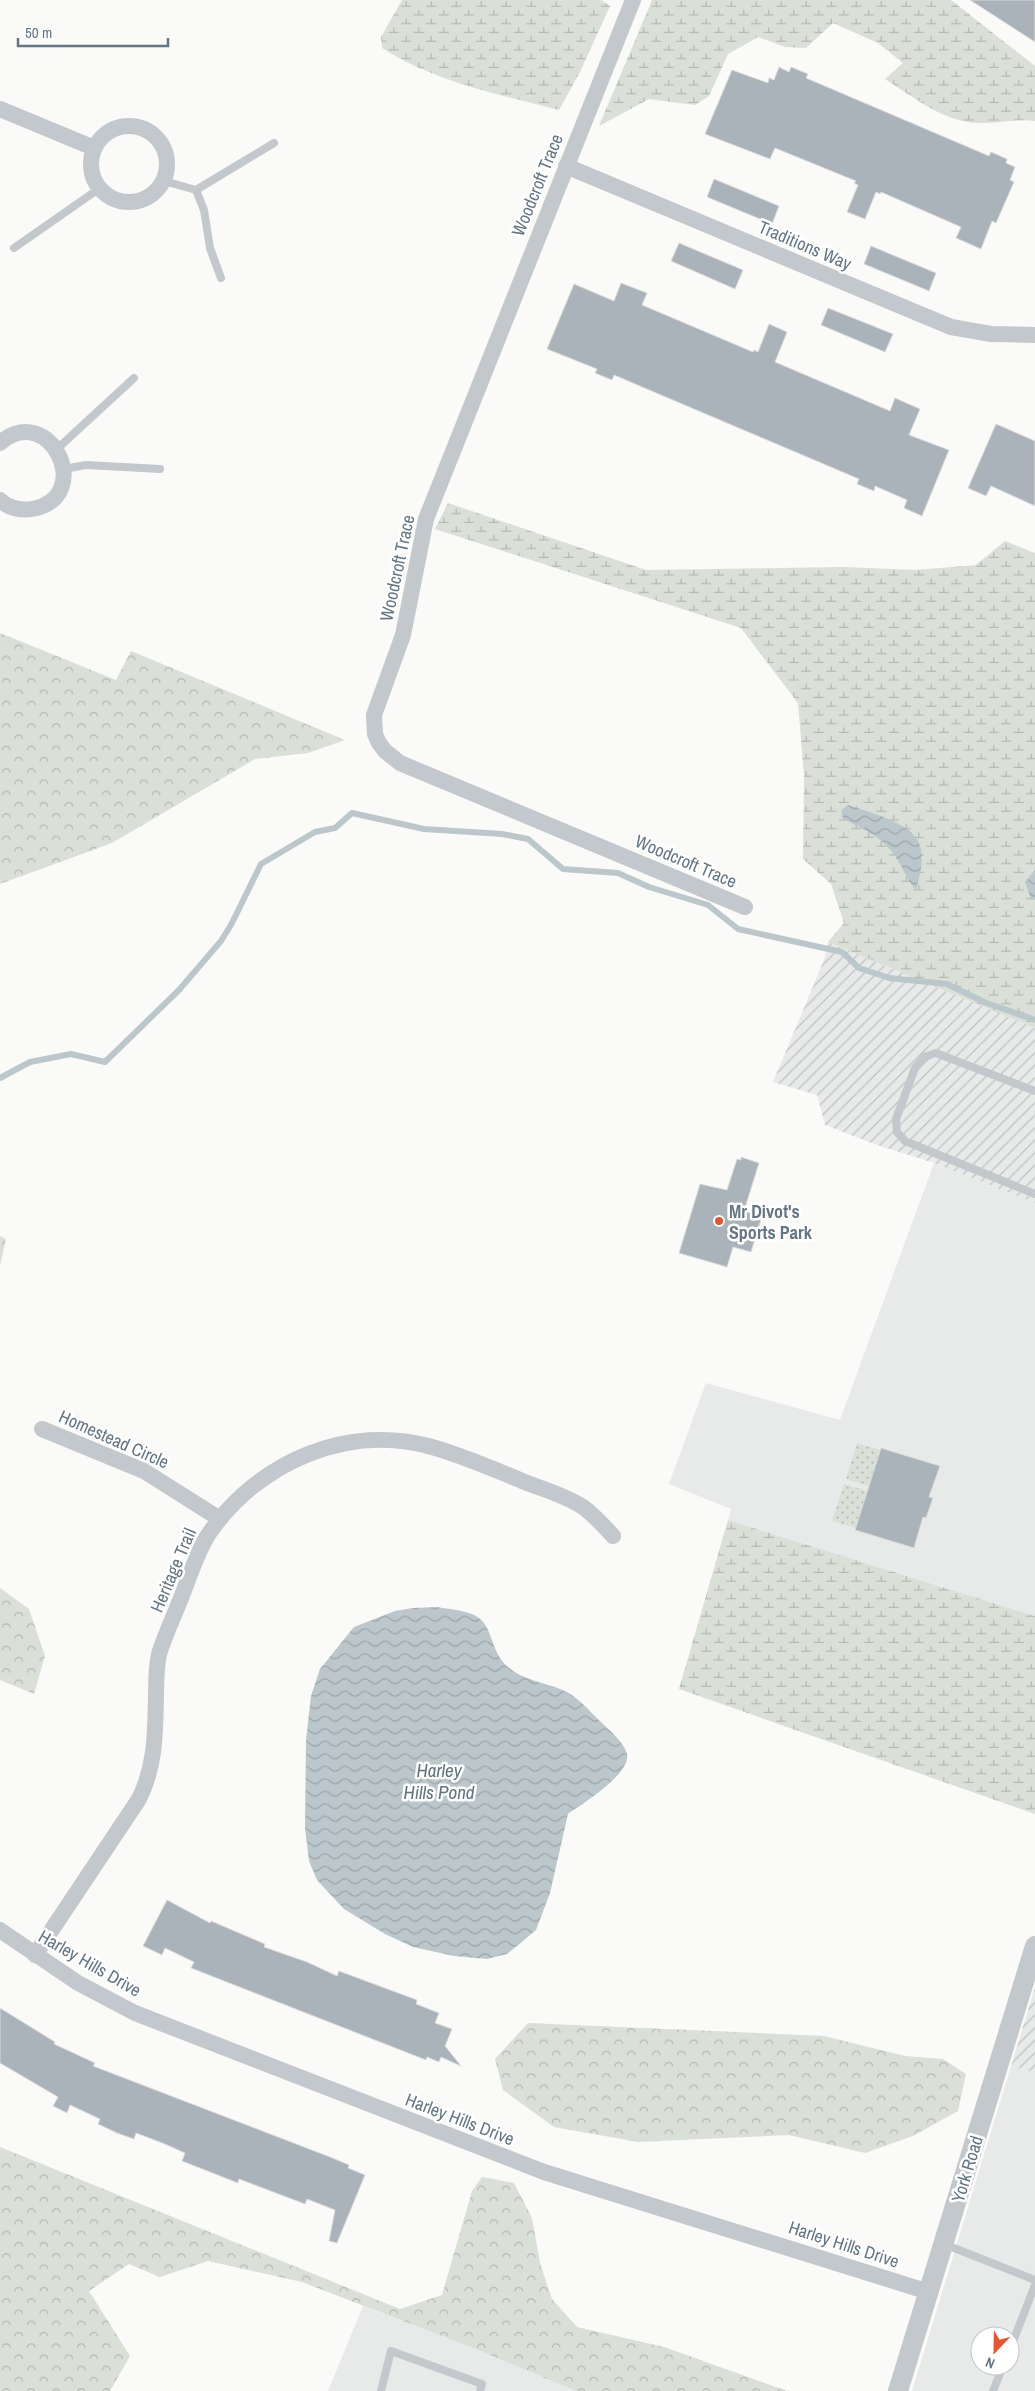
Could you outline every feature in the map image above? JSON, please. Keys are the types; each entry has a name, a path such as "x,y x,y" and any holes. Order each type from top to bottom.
{"street":[{"name":"Woodcroft Trace","path":"633,0 426,519 403,635 374,716 375,734 385,751 400,763 745,907"},
{"path":"0,109 94,148"},
{"path":"134,125 146,128 156,135 164,145 168,157 168,169 164,180 157,191 147,198 134,202 110,197 100,188 91,169 94,148 110,130 134,125"},
{"name":"Traditions Way","path":"566,166 950,327 991,334 1035,335"},
{"path":"0,443 15,434 27,433 48,441 57,449 64,470 63,482 57,493 49,502 38,508 26,510 13,508 0,500"},
{"name":"Homestead Circle","path":"42,1429 144,1471 220,1519"},
{"name":"Heritage Trail","path":"35,1955 147,1783 155,1751 157,1669 160,1654 202,1545 220,1519 260,1480 291,1460 322,1448 383,1440 406,1441 439,1449 572,1501 598,1519 613,1536"},
{"name":"Harley Hills Drive","path":"0,1930 78,1983 135,2013 507,2159 928,2292"},
{"name":"York Road","path":"898,2391 1035,1946"}],"lane":[{"path":"164,180 196,190 274,143"},
{"path":"14,248 100,188"},
{"path":"196,190 204,210 210,248 221,278"},
{"path":"57,449 134,378"},
{"path":"64,470 86,465 160,468"},
{"path":"1035,1092 936,1053 924,1057 915,1068 896,1119 897,1132 904,1141 1035,1194"},
{"path":"944,2244 1035,2280"},
{"path":"1019,2326 1035,2285"},
{"path":"381,2391 391,2351 482,2384 480,2391"},
{"path":"993,2391 999,2376"}],"shaded area":[{"path":"828,942 1035,1028 1035,1203 934,1163 874,1144 825,1125 817,1095 773,1082 824,960"},
{"path":"934,1163 1035,1203 1035,1616 728,1520 731,1509 669,1484 706,1383 840,1420"},
{"path":"1035,1987 1035,2073 1011,2066"},
{"path":"1011,2066 1035,2073 1035,2391 912,2391"},
{"path":"363,2306 478,2350 576,2391 328,2391"}],"green space":[{"path":"402,0 601,0 610,6 580,72 559,110 467,86 423,70 382,48 381,37"},
{"path":"652,0 951,0 1035,66 1035,121 965,122 941,113 918,101 885,79 903,63 878,43 833,23 806,48 785,47 758,37 728,54 709,96 695,105 649,99 599,126"},
{"path":"448,503 646,570 845,567 915,570 976,565 1005,541 1035,553 1035,1028 828,942 844,923 831,884 803,859 804,777 798,703 741,628 435,529"},
{"path":"0,633 116,680 131,651 345,740 308,753 255,759 112,843 0,884"},
{"path":"0,1236 6,1239 0,1266"},
{"path":"857,1443 880,1450 869,1486 846,1479"},
{"path":"844,1484 867,1491 856,1528 832,1521"},
{"path":"728,1520 1035,1616 1035,1814 679,1689"},
{"path":"0,1588 29,1609 45,1656 34,1694 0,1680"},
{"path":"528,2023 824,2036 905,2056 943,2059 966,2074 958,2111 913,2136 865,2153 789,2135 638,2142 554,2127 503,2090 495,2059"},
{"path":"0,2147 400,2309 442,2295 472,2191 482,2177 514,2183 532,2218 540,2263 552,2299 577,2327 664,2347 787,2391 576,2391 478,2350 302,2282 208,2261 160,2277 129,2264 89,2291 130,2356 110,2391 0,2391"}],"water":[{"path":"848,805 888,819 907,829 914,836 919,843 922,855 916,890 895,856 884,843 865,830 843,819 841,810"},
{"path":"1035,870 1035,900 1031,899 1025,882"},
{"name":"Harley Hills Pond","path":"437,1607 465,1612 480,1619 489,1631 497,1653 508,1667 527,1678 572,1695 616,1736 627,1754 622,1770 614,1779 568,1814 550,1893 536,1930 507,1954 487,1959 454,1956 413,1947 385,1934 344,1909 317,1880 309,1861 305,1828 306,1740 311,1696 320,1669 354,1627 395,1611"}],"building":[{"path":"970,0 1035,0 1035,42"},
{"path":"779,67 789,72 791,67 808,74 806,78 989,156 991,152 1007,159 1006,163 1015,167 1010,180 1014,182 996,223 992,221 981,249 956,238 961,227 881,192 880,194 876,192 865,219 847,212 858,185 854,183 856,181 775,148 770,159 705,134 732,70 768,83 769,78 774,80"},
{"path":"714,179 779,206 772,224 707,197"},
{"path":"679,243 743,270 735,289 671,261"},
{"path":"871,246 936,273 929,291 864,264"},
{"path":"621,283 647,293 642,305 753,352 754,350 758,352 769,324 787,332 775,362 890,411 895,398 920,409 909,435 949,450 922,516 904,508 907,500 875,486 874,491 857,484 859,479 614,375 612,380 595,373 597,369 547,349 574,284 614,301"},
{"path":"828,308 893,334 885,352 821,325"},
{"path":"996,424 1035,441 1035,506 991,486 986,496 968,488"},
{"path":"741,1157 759,1163 744,1211 762,1216 751,1252 733,1247 727,1267 679,1253 700,1184 727,1190 737,1159 741,1160"},
{"path":"881,1448 940,1466 929,1497 933,1498 926,1518 923,1517 914,1548 855,1530"},
{"path":"167,1900 210,1923 211,1921 265,1944 264,1947 307,1962 337,1976 339,1971 417,2000 416,2004 439,2013 435,2023 452,2029 445,2046 461,2066 441,2057 439,2062 427,2057 426,2060 191,1968 194,1962 165,1948 162,1955 143,1946"},
{"path":"0,2008 55,2042 54,2044 95,2063 93,2066 330,2157 349,2165 348,2168 365,2175 337,2243 329,2241 335,2210 307,2199 305,2204 239,2179 238,2183 182,2161 185,2153 165,2144 136,2133 134,2139 117,2133 98,2124 100,2119 70,2105 67,2113 53,2106 58,2097 0,2063"}],"waterway":[{"path":"0,1078 30,1062 71,1054 105,1062 179,990 221,941 261,864 315,832 335,828 352,813 424,829 502,834 528,839 563,869 618,873 649,887 708,905 738,929 842,952 859,968 889,978 947,984 984,1002 1035,1020"}],"place":[{"name":"Mr Divot's Sports Park","path":"719,1221"}]}
